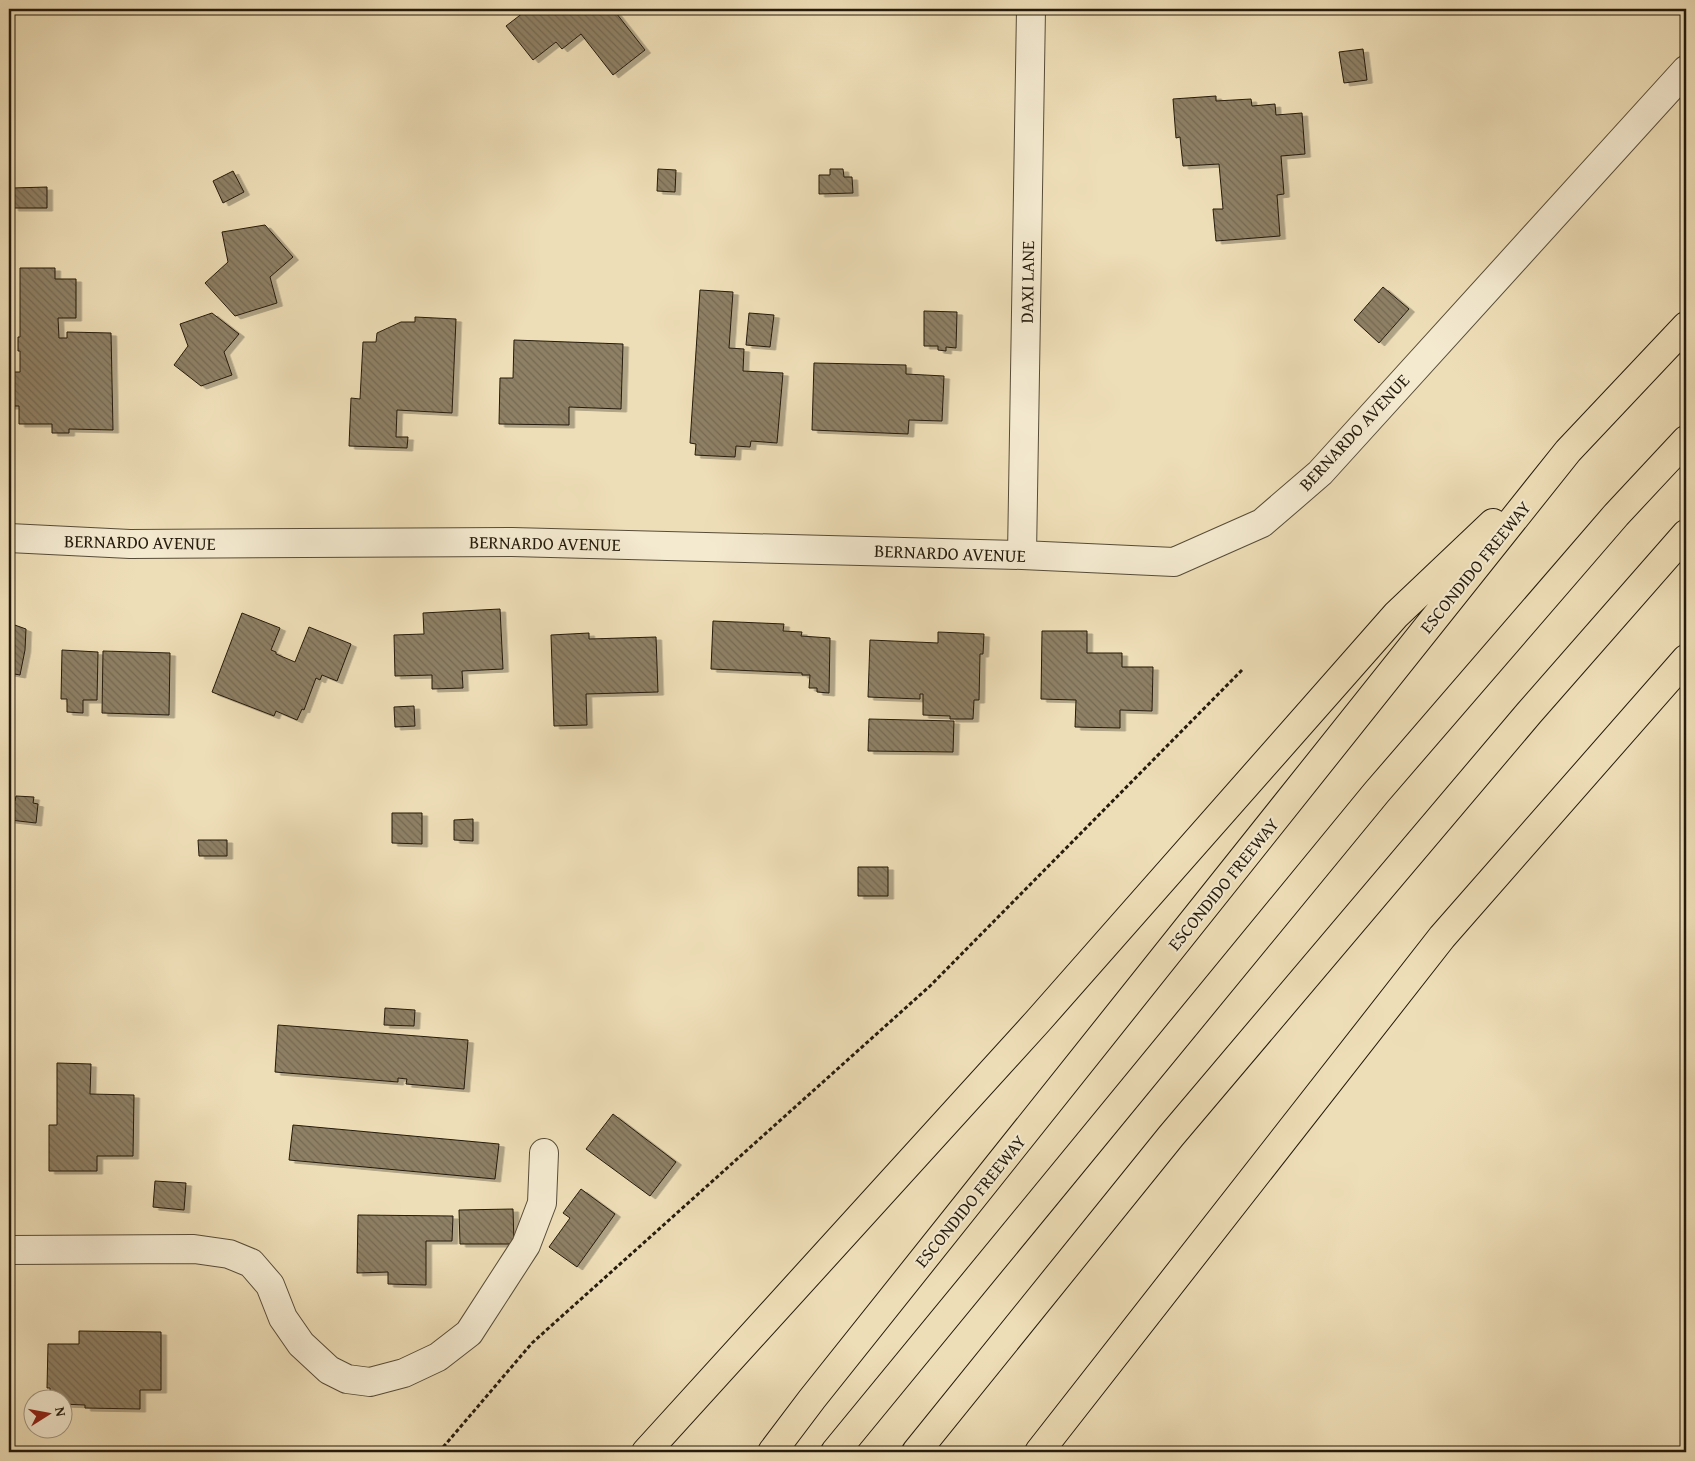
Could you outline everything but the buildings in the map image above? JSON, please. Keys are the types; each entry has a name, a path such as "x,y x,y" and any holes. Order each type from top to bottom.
{"highway":[{"name":"ESCONDIDO FREEWAY","path":"772,1452 1568,451 1686,326"},
{"path":"835,1452 1376,793 1616,515 1686,440"},
{"path":"646,1452 1038,1021 1396,615 1568,451"},
{"path":"916,1452 1171,1136 1529,713 1686,534"},
{"path":"1039,1452 1442,937 1686,659"}],"street":[{"name":"DAXI LANE","path":"1022,555 1031,9"},
{"name":"BERNARDO AVENUE","path":"9,538 130,544 512,542 1022,555 1174,562 1262,523 1320,473 1686,70"},
{"path":"9,1250 194,1249 229,1254 251,1263 270,1285 283,1318 301,1344 329,1370 346,1378 370,1382 404,1373 438,1357 469,1334 526,1245 542,1202 544,1153"}],"path":[{"path":"439,1452 532,1344 930,986 1243,669"}]}
